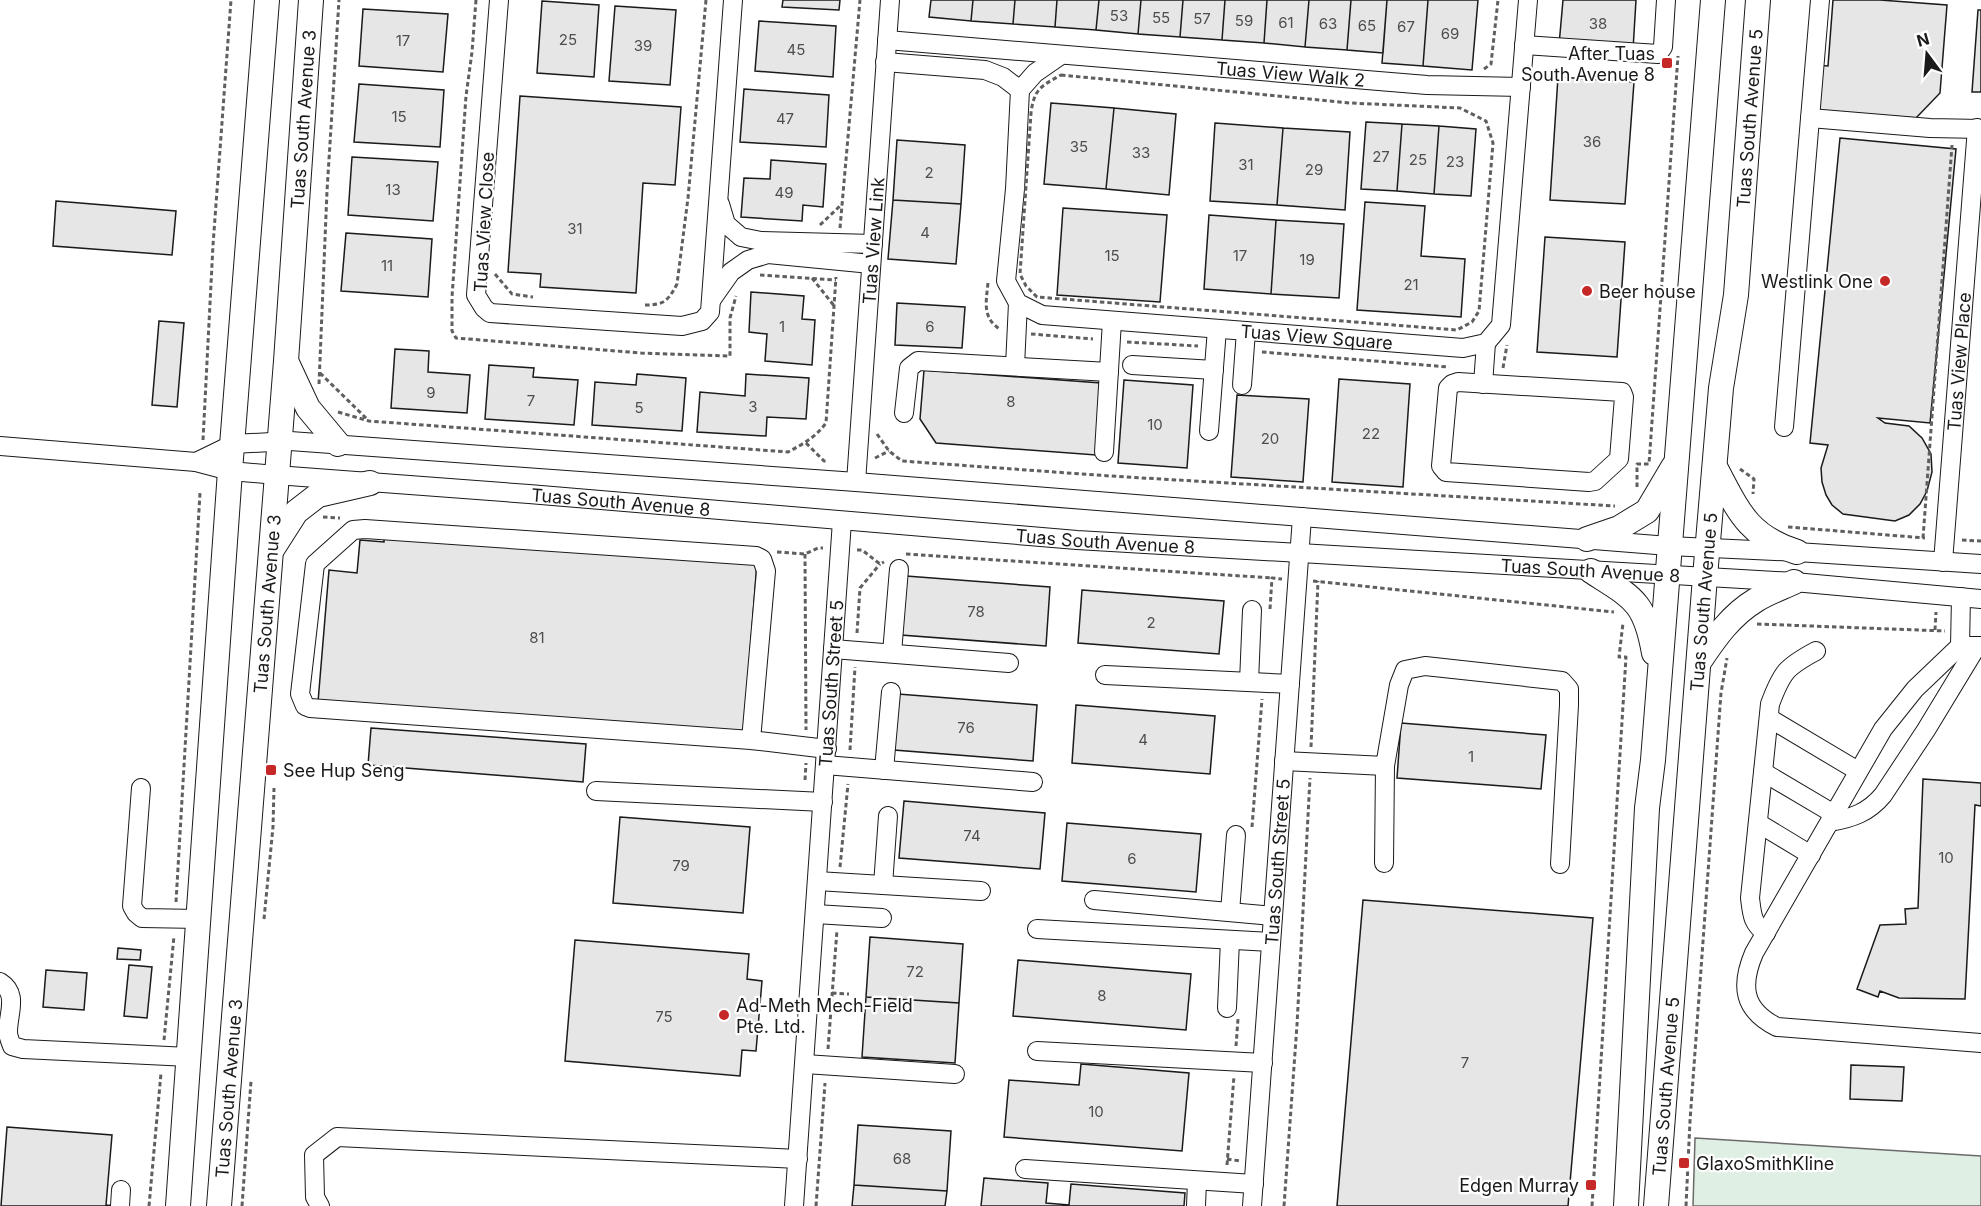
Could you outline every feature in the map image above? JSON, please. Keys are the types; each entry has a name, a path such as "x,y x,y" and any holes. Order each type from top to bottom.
{"main road":[{"path":"178,1206 230,471 267,0"},
{"name":"Tuas South Avenue 3","path":"219,1206 286,361 311,0"},
{"name":"Tuas South Avenue 5","path":"1626,1206 1646,819 1653,760 1713,0"},
{"name":"Tuas South Avenue 5","path":"1656,1206 1714,467 1721,388 1736,295 1758,0"},
{"path":"286,361 308,408 338,444"},
{"path":"1587,539 1619,528 1647,511 1676,461"},
{"path":"1714,467 1735,507 1755,531 1777,545 1797,552"},
{"path":"270,553 296,512 318,495 369,483"},
{"path":"1591,571 1638,604 1646,616 1659,679"},
{"path":"1698,664 1720,632 1742,610 1757,599 1794,582"}],"street":[{"name":"Tuas View Close","path":"499,0 476,295 490,314 682,326 702,321 710,312 733,0"},
{"name":"Tuas View Link","path":"856,482 890,0"},
{"path":"1483,384 1486,343 1502,326 1528,0"},
{"path":"1524,45 1658,54 1663,47 1666,0"},
{"path":"1784,427 1820,0"},
{"name":"Tuas View Walk 2","path":"887,40 1427,85 1521,87"},
{"path":"1015,366 1018,303 1006,281 1015,189 1020,90 1035,73 1061,55"},
{"path":"885,62 985,70 1003,77 1020,90"},
{"path":"1810,118 1979,129"},
{"name":"Tuas View Place","path":"1943,562 1973,273 1979,129"},
{"name":"Tuas View Close","path":"718,200 726,224 741,237 761,241 839,245 873,244"},
{"name":"Tuas View Close","path":"711,301 731,272 748,260 768,254 839,245 871,264"},
{"name":"Tuas View Square","path":"1018,303 1042,315 1112,321 1463,348 1486,343"},
{"path":"1104,452 1112,321"},
{"path":"1209,431 1217,329"},
{"path":"1242,385 1246,331"},
{"path":"904,413 909,368 918,361 1109,372"},
{"path":"1132,364 1214,370"},
{"path":"1455,383 1483,384 1622,392 1624,397 1619,459 1595,481 1589,482 1443,470 1441,466 1448,388 1455,383"},
{"name":"Tuas South Avenue 8","path":"233,444 279,440 338,444 1669,546 1981,564"},
{"path":"196,462 233,444"},
{"name":"Tuas South Avenue 8","path":"0,446 196,462 230,471 276,476 529,494 1077,540 1794,582 1981,599"},
{"name":"Tuas South Street 5","path":"1252,1206 1302,517"},
{"name":"Tuas South Street 5","path":"794,1206 842,521"},
{"path":"751,740 766,571 762,559 756,555 366,529 352,530 315,564 300,694 305,706 310,708 751,740 807,746 826,757 884,770 1033,783"},
{"path":"892,653 895,560"},
{"path":"1763,772 1832,818 1864,813 1876,804 1926,730 1973,646 1961,597"},
{"path":"1256,682 1261,611"},
{"path":"1973,646 1931,672 1898,709 1858,771 1766,933 1751,961 1746,987 1748,1002 1757,1014 1777,1027 1981,1043"},
{"path":"833,649 1009,663"},
{"path":"1766,933 1752,920 1750,898 1770,704 1785,670 1816,651"},
{"path":"1384,863 1385,766 1399,684 1405,670 1425,666 1562,681 1569,689 1560,864"},
{"path":"1105,675 1290,684"},
{"path":"884,770 891,692"},
{"path":"1769,718 1858,771"},
{"path":"1284,761 1385,766"},
{"path":"141,788 132,906 142,918 199,919"},
{"path":"596,791 823,802"},
{"path":"883,885 888,816"},
{"path":"1758,822 1811,855"},
{"path":"1230,912 1244,834"},
{"path":"817,881 981,891"},
{"path":"1094,900 1273,915"},
{"path":"815,914 882,918"},
{"path":"1037,929 1271,942"},
{"path":"1230,940 1232,1013"},
{"path":"0,982 12,995 6,1046 23,1049 189,1057"},
{"path":"1036,1050 1263,1063"},
{"path":"805,1064 955,1074"},
{"path":"320,1206 315,1197 314,1155 337,1137 798,1159"},
{"path":"1024,1169 1254,1185"},
{"path":"1196,1206 1197,1181"}],"path":[{"path":"202,445 213,245 231,0"},
{"path":"319,384 327,191 339,0"},
{"path":"476,0 466,96 452,297 452,331 456,338 640,353 730,356 730,318 738,291"},
{"path":"640,305 660,305 671,296 677,284 688,198 706,0"},
{"path":"329,410 369,421 788,452 819,432 826,423 860,0"},
{"path":"1481,72 1491,63 1498,0"},
{"path":"1635,497 1638,464 1649,464 1677,73"},
{"path":"1061,75 1350,103 1460,108 1485,121 1493,143 1479,311 1472,322 1457,330 1037,297 1026,286 1020,274 1032,99 1041,86 1061,75"},
{"path":"1923,538 1953,128"},
{"path":"839,245 817,229 842,204"},
{"path":"489,266 512,294 537,298"},
{"path":"757,275 836,280"},
{"path":"812,278 834,307"},
{"path":"989,280 986,303 990,323 1000,330 1016,333"},
{"path":"320,373 369,421"},
{"path":"204,420 215,421"},
{"path":"889,451 902,461 950,466 1623,505"},
{"path":"149,1206 175,919 200,493"},
{"path":"1782,526 1981,541"},
{"path":"839,547 862,550 880,564 895,560 1297,579 1617,613"},
{"path":"804,801 807,746 805,554"},
{"path":"1261,611 1272,578"},
{"path":"1284,1206 1297,1025 1318,581"},
{"path":"1592,1206 1626,657 1619,657 1623,618"},
{"path":"1244,834 1256,682"},
{"path":"810,992 849,994"},
{"path":"1225,1182 1235,1062 1232,1013"}],"green space":[{"path":"1695,1138 1981,1156 1981,1206 1693,1206"}],"building":[{"path":"783,0 840,0 839,10 782,7"},
{"path":"931,0 973,0 971,21 929,17"},
{"path":"973,0 1015,0 1013,24 971,21"},
{"path":"1015,0 1057,0 1055,27 1013,24"},
{"path":"1057,0 1099,0 1096,30 1055,27"},
{"path":"1099,0 1141,0 1138,34 1096,30"},
{"path":"1141,0 1183,0 1180,37 1138,34"},
{"path":"1183,0 1225,0 1222,40 1180,37"},
{"path":"1225,0 1267,0 1264,43 1222,40"},
{"path":"1267,0 1309,0 1305,47 1264,43"},
{"path":"1309,0 1351,0 1347,50 1305,47"},
{"path":"1351,0 1387,0 1383,53 1347,50"},
{"path":"1387,0 1428,0 1423,66 1382,63"},
{"path":"1428,0 1478,0 1472,70 1423,66"},
{"path":"1563,0 1636,0 1633,50 1559,45"},
{"path":"1833,0 1880,0 1947,5 1940,93 1916,118 1812,110 1816,65 1828,66"},
{"path":"542,1 599,5 594,77 537,73"},
{"path":"615,6 676,10 670,85 609,81"},
{"path":"363,9 448,14 443,72 359,66"},
{"path":"1978,10 1981,10 1981,92 1972,92"},
{"path":"759,21 836,26 833,77 755,71"},
{"path":"1558,77 1634,82 1625,204 1550,200"},
{"path":"359,84 444,90 440,147 354,142"},
{"path":"744,89 829,95 826,147 740,142"},
{"path":"520,96 681,107 675,185 643,183 636,293 540,287 541,274 508,272"},
{"path":"1051,103 1114,108 1106,189 1044,184"},
{"path":"1114,108 1176,114 1169,195 1106,189"},
{"path":"1366,122 1402,124 1397,191 1361,189"},
{"path":"1215,123 1283,128 1277,205 1210,201"},
{"path":"1402,124 1439,126 1434,194 1397,191"},
{"path":"1439,126 1476,129 1471,196 1434,194"},
{"path":"1283,128 1350,132 1345,210 1277,205"},
{"name":"Westlink One","path":"1840,138 1956,149 1930,423 1878,418 1885,423 1909,426 1922,438 1931,454 1932,472 1927,491 1920,504 1909,515 1895,521 1843,514 1832,505 1822,482 1821,468 1828,445 1810,443"},
{"path":"897,140 965,145 961,204 893,200"},
{"path":"352,157 438,162 433,221 348,215"},
{"path":"771,160 826,164 823,207 803,205 802,221 741,217 744,178 770,179"},
{"path":"893,200 961,204 956,264 888,259"},
{"path":"56,201 176,211 172,255 53,246"},
{"path":"1365,202 1425,206 1421,256 1465,259 1461,317 1357,310"},
{"path":"1063,208 1167,215 1160,302 1057,295"},
{"path":"1209,215 1276,220 1271,294 1204,289"},
{"path":"1276,220 1344,224 1339,298 1271,294"},
{"path":"346,233 432,239 428,297 341,291"},
{"path":"1545,237 1625,242 1617,357 1537,352"},
{"path":"751,292 804,296 802,319 815,320 812,365 765,361 767,334 749,332"},
{"path":"897,303 965,307 962,348 895,345"},
{"path":"159,321 184,323 177,407 152,405"},
{"path":"395,349 429,351 428,372 470,375 467,413 391,408"},
{"path":"489,365 534,368 533,377 578,380 574,425 485,419"},
{"path":"924,370 1101,383 1096,455 936,443 920,419"},
{"path":"637,374 686,378 682,431 592,425 595,382 636,385"},
{"path":"746,374 809,378 806,419 767,417 766,436 697,432 700,392 745,396"},
{"path":"1339,379 1410,384 1403,487 1332,482"},
{"path":"1124,380 1193,385 1187,468 1118,463"},
{"path":"1237,395 1309,399 1303,482 1231,477"},
{"path":"384,534 757,562 744,734 318,702 329,570 357,573 360,540 384,542"},
{"path":"906,576 1050,587 1046,646 901,635"},
{"path":"1082,590 1224,601 1219,654 1078,643"},
{"path":"898,694 1037,705 1033,761 894,750"},
{"path":"1076,705 1215,716 1210,774 1072,763"},
{"path":"1401,723 1546,735 1541,789 1397,778"},
{"path":"371,728 586,744 583,782 368,765"},
{"path":"1923,779 1981,783 1981,806 1975,805 1965,999 1899,998 1880,991 1878,997 1857,989 1880,925 1906,924 1905,909 1918,908"},
{"path":"904,801 1045,813 1040,869 899,858"},
{"path":"620,817 750,827 743,913 613,903"},
{"path":"1067,823 1201,834 1196,892 1062,881"},
{"path":"1363,900 1593,918 1568,1206 1337,1206"},
{"path":"870,937 963,944 959,1003 866,997"},
{"path":"575,940 749,954 747,979 762,981 756,1051 742,1050 740,1076 565,1061"},
{"path":"118,948 141,950 140,960 117,959"},
{"path":"1018,960 1191,974 1186,1030 1013,1016"},
{"path":"129,965 152,967 147,1018 124,1016"},
{"path":"46,970 87,973 84,1010 43,1007"},
{"path":"866,997 959,1003 955,1063 862,1057"},
{"path":"1081,1064 1189,1073 1182,1151 1004,1137 1009,1080 1079,1085"},
{"path":"1851,1065 1904,1067 1902,1101 1850,1099"},
{"path":"858,1125 951,1131 947,1191 854,1185"},
{"path":"7,1127 112,1135 106,1205 118,1206 1,1206"},
{"path":"984,1178 1048,1183 1046,1203 1069,1205 1071,1184 1185,1193 1184,1206 981,1206"},
{"path":"854,1185 947,1191 945,1206 852,1206"}],"place":[{"name":"After Tuas South Avenue 8","path":"1667,63"},
{"name":"Westlink One","path":"1885,281"},
{"name":"Beer house","path":"1587,291"},
{"name":"See Hup Seng","path":"271,770"},
{"name":"Ad-Meth Mech-Field Pte. Ltd.","path":"724,1015"},
{"name":"GlaxoSmithKline","path":"1684,1163"},
{"name":"Edgen Murray","path":"1591,1185"}]}
